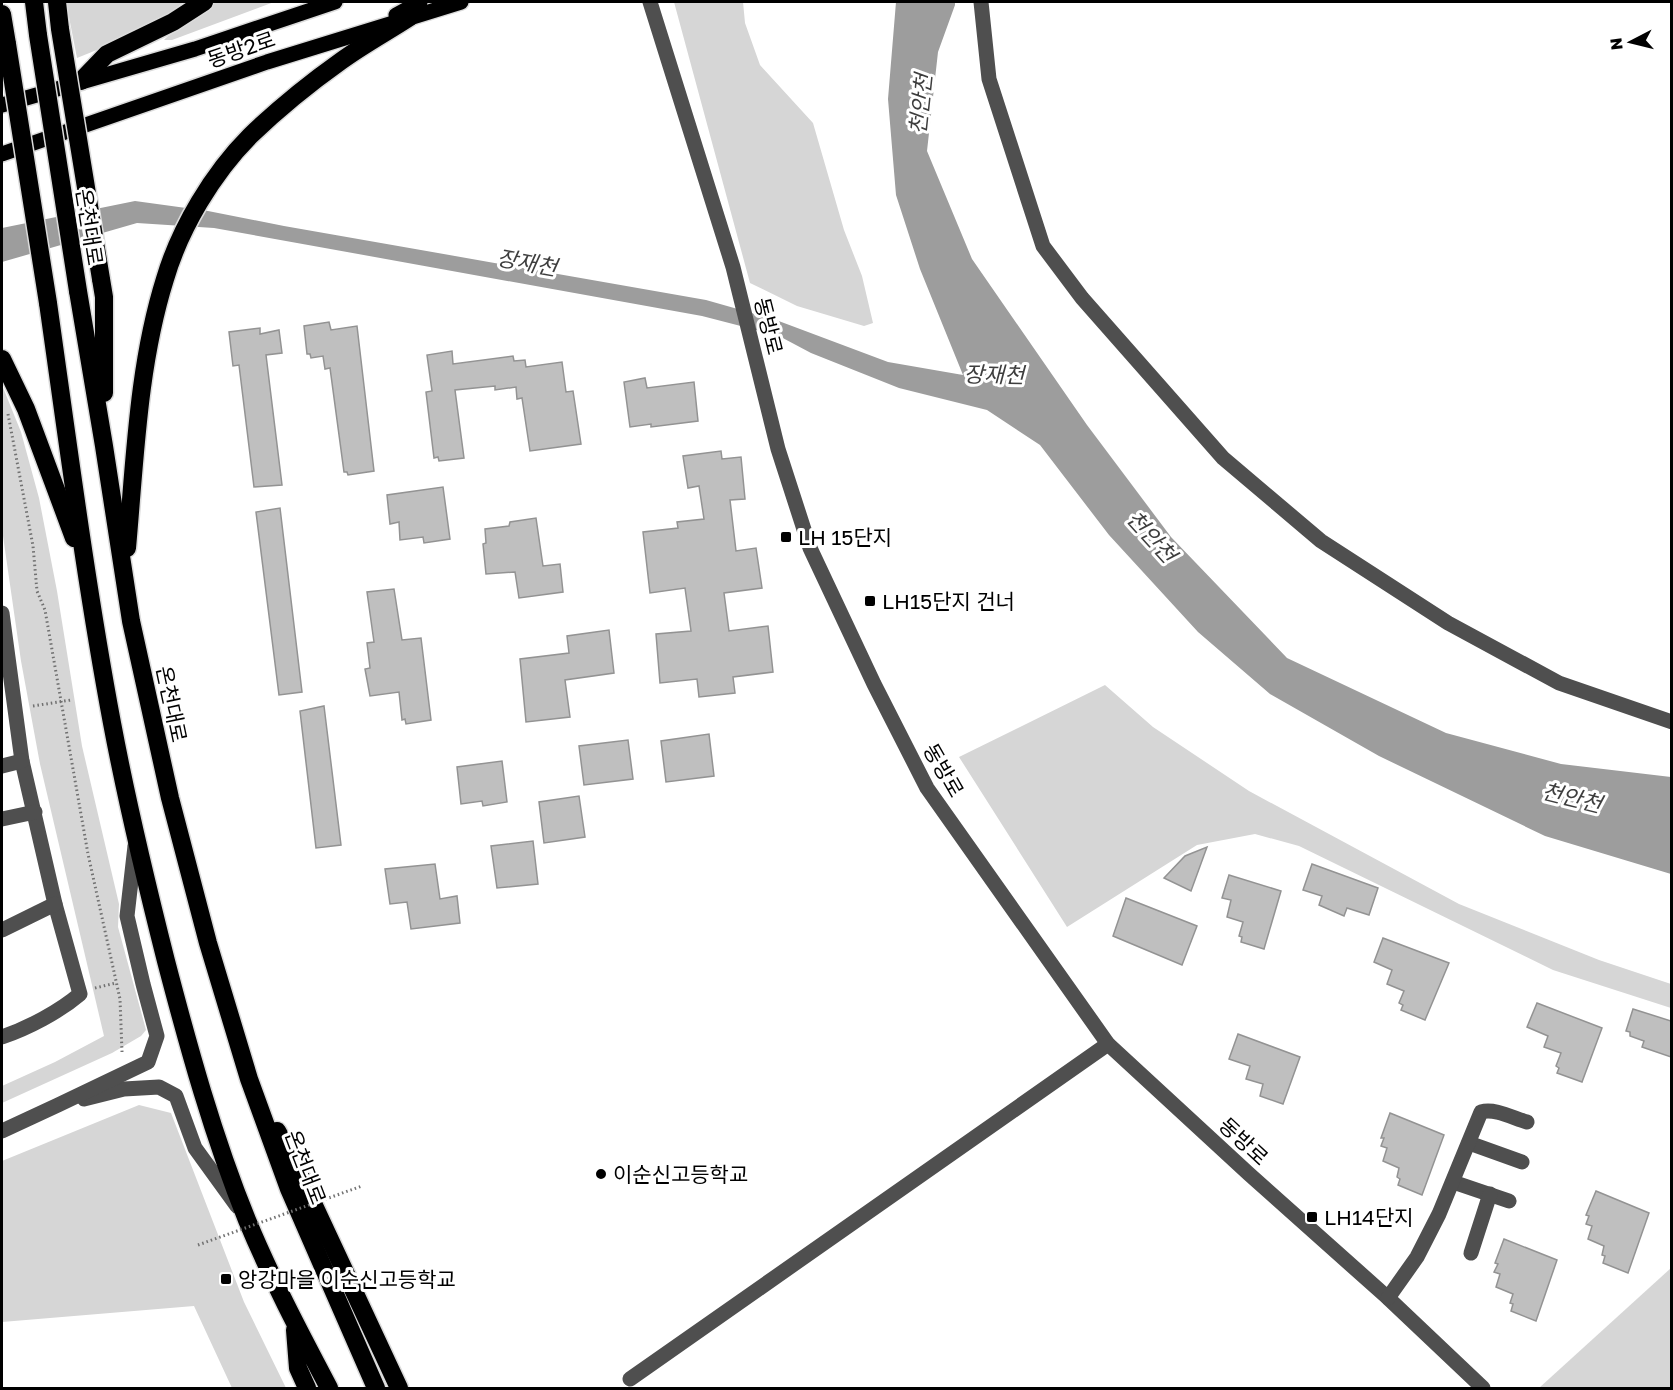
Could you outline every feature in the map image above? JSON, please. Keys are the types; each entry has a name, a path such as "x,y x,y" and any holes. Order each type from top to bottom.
{"highway":[{"name":"온천대로","path":"34,2 131,621 170,798 208,943 249,1079 289,1189 376,1389"},
{"path":"57,2 104,297 104,446"},
{"path":"81,81 107,54 173,22 204,2"},
{"path":"2,14 48,303 86,571 113,726 156,921 190,1053 221,1151 266,1264 329,1389"},
{"path":"124,576 141,397 150,337 165,278 184,230 216,176 249,137 286,104 342,60 410,17"},
{"path":"2,359 26,409 86,571"},
{"path":"249,1079 291,1156 399,1389"},
{"path":"295,1322 298,1368 307,1389"}],"main road":[{"name":"동방2로","path":"2,105 195,49 335,2"},
{"path":"370,30 420,2"},
{"name":"동방2로","path":"2,154 267,62 461,2"}],"street":[{"name":"동방로","path":"650,2 733,267 778,449 810,548 874,684 927,788 1108,1044 1388,1298 1483,1389"},
{"path":"981,2 989,79 1043,246 1082,298 1223,458 1321,541 1448,623 1560,683 1671,722"},
{"path":"2,613 8,698 56,904 80,994 59,1009 15,1032 2,1036"},
{"path":"2,766 22,761"},
{"path":"2,819 35,812"},
{"path":"2,1131 148,1062 157,1036 142,984 127,916 136,836"},
{"path":"2,930 56,904"},
{"path":"630,1378 1108,1044"},
{"path":"58,1106 124,1089 159,1087 176,1096 195,1148 247,1220"},
{"path":"1388,1298 1417,1257 1439,1214 1481,1112 1493,1111 1527,1122"},
{"path":"1469,1143 1522,1162"},
{"path":"1453,1182 1509,1201"},
{"path":"1471,1253 1490,1194"}],"path":[{"path":"7,408 33,546 37,591 45,610 88,854 120,999 122,1052"},
{"path":"33,706 71,700"},
{"path":"94,988 116,982"},
{"path":"198,1245 362,1186"}],"shaded area":[{"path":"66,2 184,2 159,21 77,58"},
{"path":"213,2 274,2 172,40 164,40 179,30"},
{"path":"674,2 743,2 745,23 760,65 813,123 844,230 862,276 873,323 864,326 797,306 750,283"},
{"path":"2,385 21,432 39,498 57,591 82,746 119,904 118,927 146,1030 141,1036 112,1053 2,1103 2,1086 104,1036 40,764 21,661 2,529"},
{"path":"1105,685 1153,727 1249,791 1459,904 1599,960 1671,984 1671,1008 1553,970 1299,846 1255,834 1197,845 1067,927 959,757"},
{"path":"139,1105 171,1113 244,1302 286,1388 232,1388 194,1306 2,1322 2,1161"},
{"path":"1671,1268 1671,1388 1539,1388"}],"water":[{"path":"896,2 955,2 938,52 927,151 972,259 1087,425 1171,537 1287,658 1446,733 1561,764 1671,777 1671,874 1545,836 1379,756 1270,694 1198,632 1109,535 1040,445 987,410 899,388 811,353 779,336 702,316 214,228 137,223 2,262 2,228 135,201 208,211 706,300 776,320 888,362 963,375 920,269 896,195 888,99"}],"building":[{"path":"329,322 331,330 357,326 374,471 348,475 344,472 330,368 325,369 323,356 311,358 310,354 307,354 304,326"},
{"path":"260,328 260,334 279,330 282,353 266,355 282,485 254,487 239,365 233,366 229,332"},
{"path":"452,351 453,364 513,356 514,361 525,360 526,367 562,362 566,392 573,391 581,444 530,451 522,398 517,399 516,387 495,390 495,386 455,390 464,458 439,461 438,457 434,458 426,392 432,391 427,355"},
{"path":"645,378 647,388 694,382 698,421 651,427 651,424 630,427 624,382"},
{"path":"721,451 722,459 741,457 745,499 730,500 736,551 756,548 762,588 724,593 729,631 768,626 773,672 733,677 735,693 699,697 697,679 660,683 656,634 691,631 685,588 650,593 643,532 678,528 677,522 704,519 699,486 688,488 683,456"},
{"path":"443,487 450,539 424,543 423,537 400,540 399,522 390,524 387,495"},
{"path":"280,508 302,692 279,695 256,512"},
{"path":"536,518 543,566 560,564 563,592 519,598 515,572 486,574 483,544 486,543 485,529 509,526 510,522"},
{"path":"394,589 402,640 421,638 431,720 406,724 405,719 402,720 399,692 370,696 365,669 370,668 367,643 374,642 367,592"},
{"path":"609,630 614,673 565,680 570,717 526,722 520,659 569,653 567,636"},
{"path":"324,706 341,845 316,848 300,711"},
{"path":"709,734 714,776 666,782 661,741"},
{"path":"628,740 633,779 584,785 579,746"},
{"path":"502,761 507,802 483,806 482,801 461,804 457,767"},
{"path":"579,796 585,837 544,843 539,802"},
{"path":"533,841 538,884 497,888 491,846"},
{"path":"1207,847 1191,891 1164,878 1185,856"},
{"path":"435,864 440,899 457,896 460,923 411,929 407,902 390,904 385,869"},
{"path":"1312,864 1378,888 1369,915 1347,908 1344,916 1319,905 1322,896 1303,890"},
{"path":"1229,875 1281,891 1264,949 1241,942 1242,937 1239,936 1243,922 1227,917 1231,900 1222,898"},
{"path":"1126,898 1197,926 1182,965 1113,936"},
{"path":"1383,938 1449,963 1425,1020 1401,1010 1403,1005 1399,1003 1404,991 1387,984 1392,970 1374,962"},
{"path":"1537,1003 1602,1028 1582,1082 1557,1073 1559,1068 1556,1066 1561,1053 1544,1047 1548,1036 1527,1027"},
{"path":"1633,1009 1671,1021 1671,1057 1642,1047 1644,1041 1630,1036 1630,1032 1626,1031"},
{"path":"1238,1034 1300,1057 1283,1104 1260,1096 1263,1084 1246,1079 1250,1066 1229,1059"},
{"path":"1390,1113 1444,1135 1422,1195 1398,1185 1399,1168 1383,1161 1387,1148 1381,1146 1384,1138 1381,1138"},
{"path":"1596,1191 1649,1213 1628,1273 1603,1263 1604,1246 1588,1239 1592,1226 1586,1224 1589,1216 1586,1215"},
{"path":"1504,1239 1557,1260 1536,1321 1511,1311 1513,1304 1510,1303 1513,1294 1496,1287 1500,1274 1494,1272 1498,1264 1495,1263"}],"place":[{"name":"LH 15단지","path":"786,537"},
{"name":"LH15단지 건너","path":"870,601"},
{"name":"이순신고등학교","path":"601,1174"},
{"name":"LH14단지","path":"1312,1217"},
{"name":"앙강마을 이순신고등학교","path":"226,1279"}],"water label":[{"name":"천안천","path":"920,104"},
{"name":"장재천","path":"527,262"},
{"name":"장재천","path":"994,374"},
{"name":"천안천","path":"1152,536"},
{"name":"천안천","path":"1572,797"}]}
